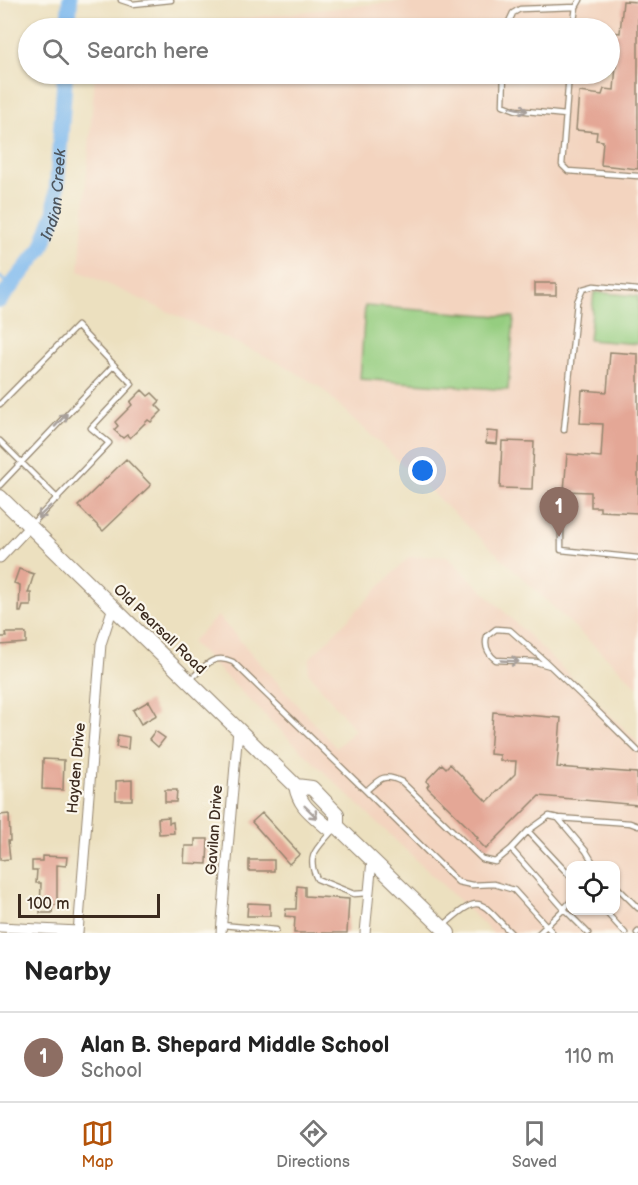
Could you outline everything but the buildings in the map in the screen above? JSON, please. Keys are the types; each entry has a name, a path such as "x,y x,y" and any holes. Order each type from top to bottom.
{"main road":[{"name":"Old Pearsall Road","path":"0,497 296,786 299,800 306,807 327,827 337,826 444,930"}],"street":[{"path":"0,558 30,526"},
{"name":"Hayden Drive","path":"78,932 101,644 113,607"},
{"name":"Gavilan Drive","path":"222,929 238,729"},
{"path":"365,933 372,860"},
{"path":"0,927 78,932"}],"lane":[{"path":"122,0 133,4 171,0"},
{"path":"574,18 580,0"},
{"path":"511,18 519,9 576,7"},
{"path":"504,84 503,105 516,110 566,115"},
{"path":"568,84 562,165 568,171 638,176"},
{"path":"564,429 577,302 583,289 594,286 638,290"},
{"path":"0,404 77,326 132,384 91,428 109,443 30,526"},
{"path":"0,485 114,365"},
{"path":"0,441 58,499"},
{"path":"561,500 561,550 638,558"},
{"path":"550,666 536,662 496,660 488,652 487,636 496,629 510,630 550,666 638,751"},
{"path":"190,680 211,661 223,657 233,662 458,882 472,885 494,884 514,890 553,933"},
{"path":"366,791 380,778 391,777 402,782 482,859 495,862 528,831 549,816 630,823 638,826"},
{"path":"558,818 592,861"},
{"path":"337,826 313,853 311,867 317,879 354,894 369,893"},
{"path":"528,831 566,872"},
{"path":"511,849 588,933"},
{"path":"620,891 638,908"},
{"path":"444,930 468,905 477,903 484,906 511,933"},
{"path":"539,933 566,907"},
{"path":"609,915 625,933"},
{"path":"222,929 276,930"}],"shaded area":[{"path":"411,0 638,0 638,687 320,387 280,363 79,271 94,84 620,84 620,18 247,18"},
{"path":"447,556 638,742 638,933 493,933 191,642 218,616 336,748 355,730 308,672 310,658 409,557"}],"green space":[{"path":"594,292 638,296 638,344 589,340"},
{"path":"365,306 514,317 508,390 360,379"}],"waterway":[{"name":"Indian Creek","path":"69,18 70,0"},
{"name":"Indian Creek","path":"0,300 41,249 55,213 64,84"},
{"path":"0,277 11,287"}],"place":[{"name":"Alan B. Shepard Middle School","path":"559,537"}]}
